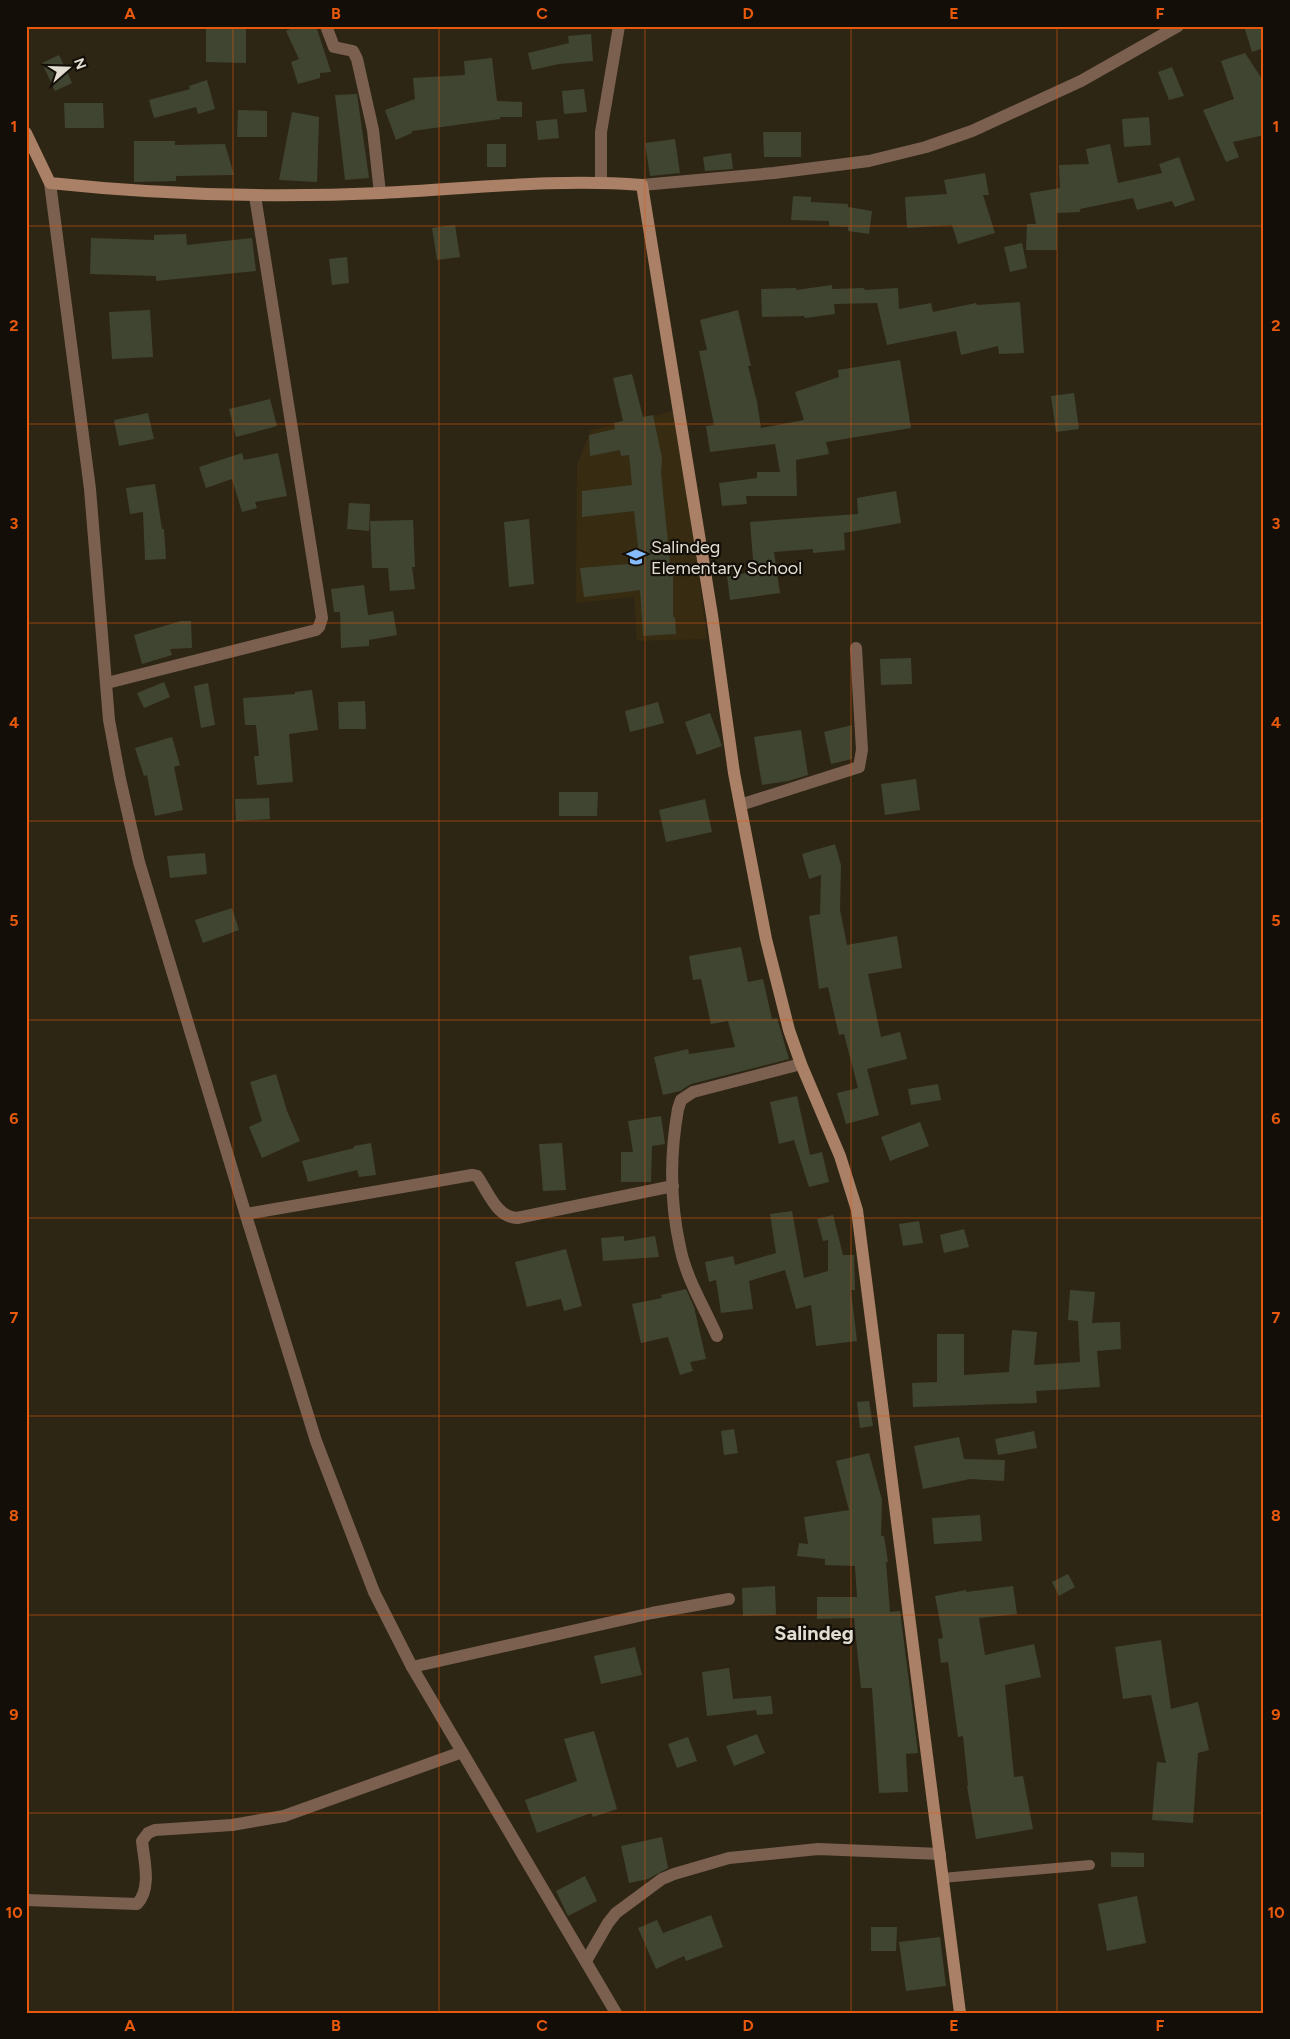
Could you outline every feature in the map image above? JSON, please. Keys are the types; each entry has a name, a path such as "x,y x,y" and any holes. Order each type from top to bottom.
{"street":[{"path":"326,26 334,47 353,52 357,60 372,130 380,193"},
{"path":"601,182 601,132 619,26"},
{"path":"50,183 185,195 255,196 380,193 601,182 642,185 774,173 869,161 926,147 972,131 1081,81 1178,26"},
{"path":"26,133 50,183 90,489 109,720 118,769 139,862 316,1441 374,1592 412,1667 616,2013"},
{"path":"642,185 712,614 740,805 778,992 800,1064 840,1156 857,1210 960,2013"},
{"path":"107,683 316,630 321,624 322,618 255,196"},
{"path":"740,805 858,767 862,750 856,648"},
{"path":"717,1336 690,1277 680,1248 672,1167 674,1132 681,1100 694,1092 800,1064"},
{"path":"246,1214 472,1175 477,1176 498,1210 508,1218 517,1218 673,1186"},
{"path":"412,1667 652,1613 729,1599"},
{"path":"26,1900 137,1904 143,1898 146,1890 142,1841 148,1833 156,1830 232,1825 284,1816 462,1752"},
{"path":"586,1961 616,1913 662,1879 729,1858 836,1848 940,1854"}],"lane":[{"path":"942,1878 1090,1865"}],"shaded area":[{"name":"Salindeg Elementary School","path":"677,410 707,639 637,641 634,597 576,603 577,464 591,430"}],"building":[{"path":"296,26 316,26 331,72 320,73 320,78 298,84 291,62 299,59 286,31"},
{"path":"1244,26 1264,26 1264,48 1252,52"},
{"path":"206,28 246,28 246,63 206,62"},
{"path":"591,34 593,61 559,64 532,70 528,53 569,43 568,36"},
{"path":"1245,53 1264,82 1264,135 1233,142 1239,157 1226,162 1203,110 1234,99 1221,61"},
{"path":"59,55 72,83 55,91 42,63"},
{"path":"492,58 497,101 522,102 522,117 500,117 500,119 412,131 412,133 396,140 385,110 415,99 413,78 465,75 464,61"},
{"path":"1172,67 1184,96 1169,100 1158,72"},
{"path":"207,80 215,109 198,114 196,107 154,118 149,100 190,89 189,86"},
{"path":"584,89 587,112 564,114 562,91"},
{"path":"357,94 369,178 345,180 335,95"},
{"path":"64,103 103,103 104,128 65,128"},
{"path":"238,110 267,111 267,137 237,137"},
{"path":"292,112 319,117 317,182 279,180"},
{"path":"1149,117 1151,145 1124,147 1122,119"},
{"path":"557,119 559,138 538,140 536,121"},
{"path":"763,132 801,132 801,157 764,157"},
{"path":"675,139 680,173 650,176 645,143"},
{"path":"134,141 175,141 175,145 225,144 234,175 176,176 176,181 134,182"},
{"path":"487,144 506,144 506,167 487,167"},
{"path":"1110,144 1118,183 1162,173 1159,164 1179,157 1195,200 1175,207 1172,201 1137,210 1133,198 1080,209 1080,212 1057,213 1057,250 1026,250 1027,224 1036,224 1030,193 1060,188 1059,165 1089,164 1086,149"},
{"path":"731,153 733,169 705,171 703,157"},
{"path":"985,173 989,195 983,195 995,233 958,244 952,225 907,228 905,197 947,194 944,180"},
{"path":"793,196 811,197 811,202 848,204 848,207 872,211 869,234 848,231 848,227 829,226 829,221 791,220"},
{"path":"455,225 460,257 437,260 432,228"},
{"path":"186,234 187,245 252,238 256,271 156,281 156,276 90,274 91,238 154,240 154,235"},
{"path":"1022,243 1027,268 1010,272 1004,247"},
{"path":"347,257 349,283 332,285 329,259"},
{"path":"832,285 832,289 898,288 899,309 931,303 933,312 976,303 977,305 1020,302 1024,353 999,354 998,346 961,355 956,331 887,345 877,303 834,304 835,314 805,318 804,316 762,317 761,289 796,288 796,290"},
{"path":"150,310 153,357 112,359 109,312"},
{"path":"738,310 751,366 748,366 761,428 804,420 795,392 839,377 838,370 900,360 911,428 826,442 829,454 796,460 797,496 746,496 747,504 722,506 719,483 757,478 757,472 780,472 775,444 710,452 706,426 714,425 699,351 707,350 700,320"},
{"path":"632,374 643,417 653,415 662,458 661,473 670,563 673,563 673,617 675,617 676,634 643,636 640,590 584,597 580,568 640,563 634,511 582,517 582,491 632,485 629,455 621,456 620,450 590,456 589,435 615,429 614,423 623,421 613,378"},
{"path":"1074,393 1079,429 1056,432 1051,396"},
{"path":"270,399 277,426 236,437 229,409"},
{"path":"148,413 154,439 119,446 114,420"},
{"path":"242,453 244,460 278,453 287,496 255,502 257,508 242,512 232,479 206,488 199,467"},
{"path":"155,484 162,529 164,529 166,559 145,560 143,512 130,514 126,488"},
{"path":"896,491 901,523 844,533 845,550 813,553 813,549 774,552 780,593 730,600 727,576 754,572 750,522 858,514 857,498"},
{"path":"349,503 370,504 369,531 347,529"},
{"path":"529,519 534,584 509,587 504,522"},
{"path":"413,520 415,567 412,567 415,589 390,591 388,568 372,568 370,521"},
{"path":"364,585 368,615 393,611 397,635 369,640 369,646 341,648 340,612 334,612 331,589"},
{"path":"181,621 191,621 192,648 170,649 172,655 142,664 134,635"},
{"path":"911,658 912,684 881,685 880,659"},
{"path":"164,682 170,697 144,708 137,693"},
{"path":"208,683 215,725 201,728 194,686"},
{"path":"312,690 318,730 289,734 293,782 257,785 254,756 259,756 256,725 245,725 243,698 295,694 295,692"},
{"path":"365,701 366,729 339,729 338,702"},
{"path":"658,702 664,723 630,732 625,711"},
{"path":"710,713 722,746 697,755 685,722"},
{"path":"852,725 852,759 831,764 824,732"},
{"path":"801,730 808,775 788,781 762,785 754,737"},
{"path":"172,737 180,765 174,767 183,810 155,816 147,775 144,776 135,748"},
{"path":"916,779 920,810 885,815 881,784"},
{"path":"559,792 598,792 597,816 559,816"},
{"path":"269,798 270,819 236,821 235,799"},
{"path":"705,799 712,832 666,842 659,810"},
{"path":"835,844 841,865 840,910 847,945 897,936 902,968 868,974 881,1037 900,1032 907,1059 867,1069 879,1115 846,1124 837,1093 858,1088 844,1034 839,1035 828,987 819,989 809,916 820,914 821,875 809,879 802,854"},
{"path":"205,853 207,874 170,878 167,856"},
{"path":"232,908 239,930 203,943 195,920"},
{"path":"741,947 748,982 763,979 772,1019 777,1018 789,1059 691,1084 680,1091 663,1095 654,1057 688,1049 689,1054 735,1047 728,1021 711,1024 701,979 693,980 689,956"},
{"path":"276,1074 287,1111 300,1141 262,1158 249,1127 262,1121 250,1082"},
{"path":"938,1084 941,1100 911,1105 908,1089"},
{"path":"797,1096 810,1155 822,1152 829,1182 809,1187 794,1140 779,1144 770,1102"},
{"path":"661,1116 665,1144 652,1146 651,1182 621,1182 621,1152 633,1152 628,1121"},
{"path":"920,1122 929,1146 890,1161 881,1137"},
{"path":"371,1143 376,1175 359,1177 357,1170 308,1182 302,1161"},
{"path":"562,1143 566,1190 543,1191 539,1144"},
{"path":"792,1211 804,1278 828,1271 828,1240 823,1241 817,1219 833,1215 843,1255 854,1255 855,1290 851,1290 857,1341 816,1346 811,1305 796,1309 785,1270 749,1281 753,1309 721,1313 716,1280 709,1282 705,1262 733,1256 735,1265 776,1253 770,1214"},
{"path":"919,1221 923,1243 903,1246 899,1224"},
{"path":"964,1229 969,1247 944,1253 940,1235"},
{"path":"624,1236 624,1241 655,1236 659,1257 603,1261 601,1238"},
{"path":"566,1249 582,1306 564,1311 561,1299 527,1307 515,1262"},
{"path":"686,1289 694,1307 706,1359 690,1362 693,1371 680,1375 668,1337 641,1343 632,1304 662,1298 661,1295"},
{"path":"1070,1290 1095,1292 1092,1323 1120,1322 1121,1349 1097,1351 1100,1387 1036,1391 1037,1403 913,1407 912,1383 937,1382 937,1334 964,1334 964,1375 1009,1372 1012,1330 1037,1332 1034,1365 1080,1362 1078,1321 1068,1320"},
{"path":"869,1401 873,1426 860,1428 857,1402"},
{"path":"734,1429 738,1453 724,1455 721,1431"},
{"path":"1034,1431 1037,1448 998,1455 995,1439"},
{"path":"959,1437 964,1459 1005,1460 1004,1481 970,1479 923,1489 914,1446"},
{"path":"869,1453 882,1500 881,1536 884,1536 888,1562 886,1562 890,1612 900,1611 918,1753 906,1754 908,1792 879,1793 872,1688 861,1688 854,1618 817,1619 817,1597 857,1597 855,1566 825,1565 825,1559 797,1556 799,1543 808,1544 804,1517 849,1510 836,1461"},
{"path":"980,1515 982,1541 934,1544 932,1518"},
{"path":"1068,1574 1075,1587 1059,1596 1052,1582"},
{"path":"775,1586 776,1615 743,1616 742,1588"},
{"path":"1013,1586 1017,1614 979,1618 985,1655 1034,1644 1041,1677 1005,1685 1014,1777 1023,1776 1033,1829 976,1839 967,1786 963,1736 958,1737 948,1662 941,1663 938,1639 943,1638 935,1596 966,1590 966,1592"},
{"path":"1161,1640 1171,1709 1198,1702 1209,1750 1198,1753 1193,1823 1152,1820 1157,1762 1166,1763 1151,1695 1123,1699 1115,1647"},
{"path":"635,1647 642,1675 601,1684 594,1656"},
{"path":"729,1668 733,1699 771,1696 773,1714 757,1715 756,1710 707,1716 702,1672"},
{"path":"594,1731 617,1809 593,1817 591,1813 537,1833 525,1800 577,1781 564,1739"},
{"path":"757,1734 765,1753 734,1766 726,1746"},
{"path":"688,1737 697,1761 677,1768 668,1744"},
{"path":"662,1837 668,1868 648,1879 629,1883 621,1846"},
{"path":"1111,1852 1144,1853 1144,1867 1111,1867"},
{"path":"585,1876 597,1901 568,1916 556,1891"},
{"path":"1137,1896 1146,1943 1107,1951 1098,1904"},
{"path":"711,1915 723,1947 686,1961 684,1956 656,1969 638,1928 657,1920 663,1933"},
{"path":"871,1927 897,1927 896,1951 871,1951"},
{"path":"940,1937 946,1986 906,1991 899,1942"}],"place":[{"name":"Salindeg Elementary School","path":"636,557"}],"district":[{"name":"Salindeg","path":"814,1633"}]}
